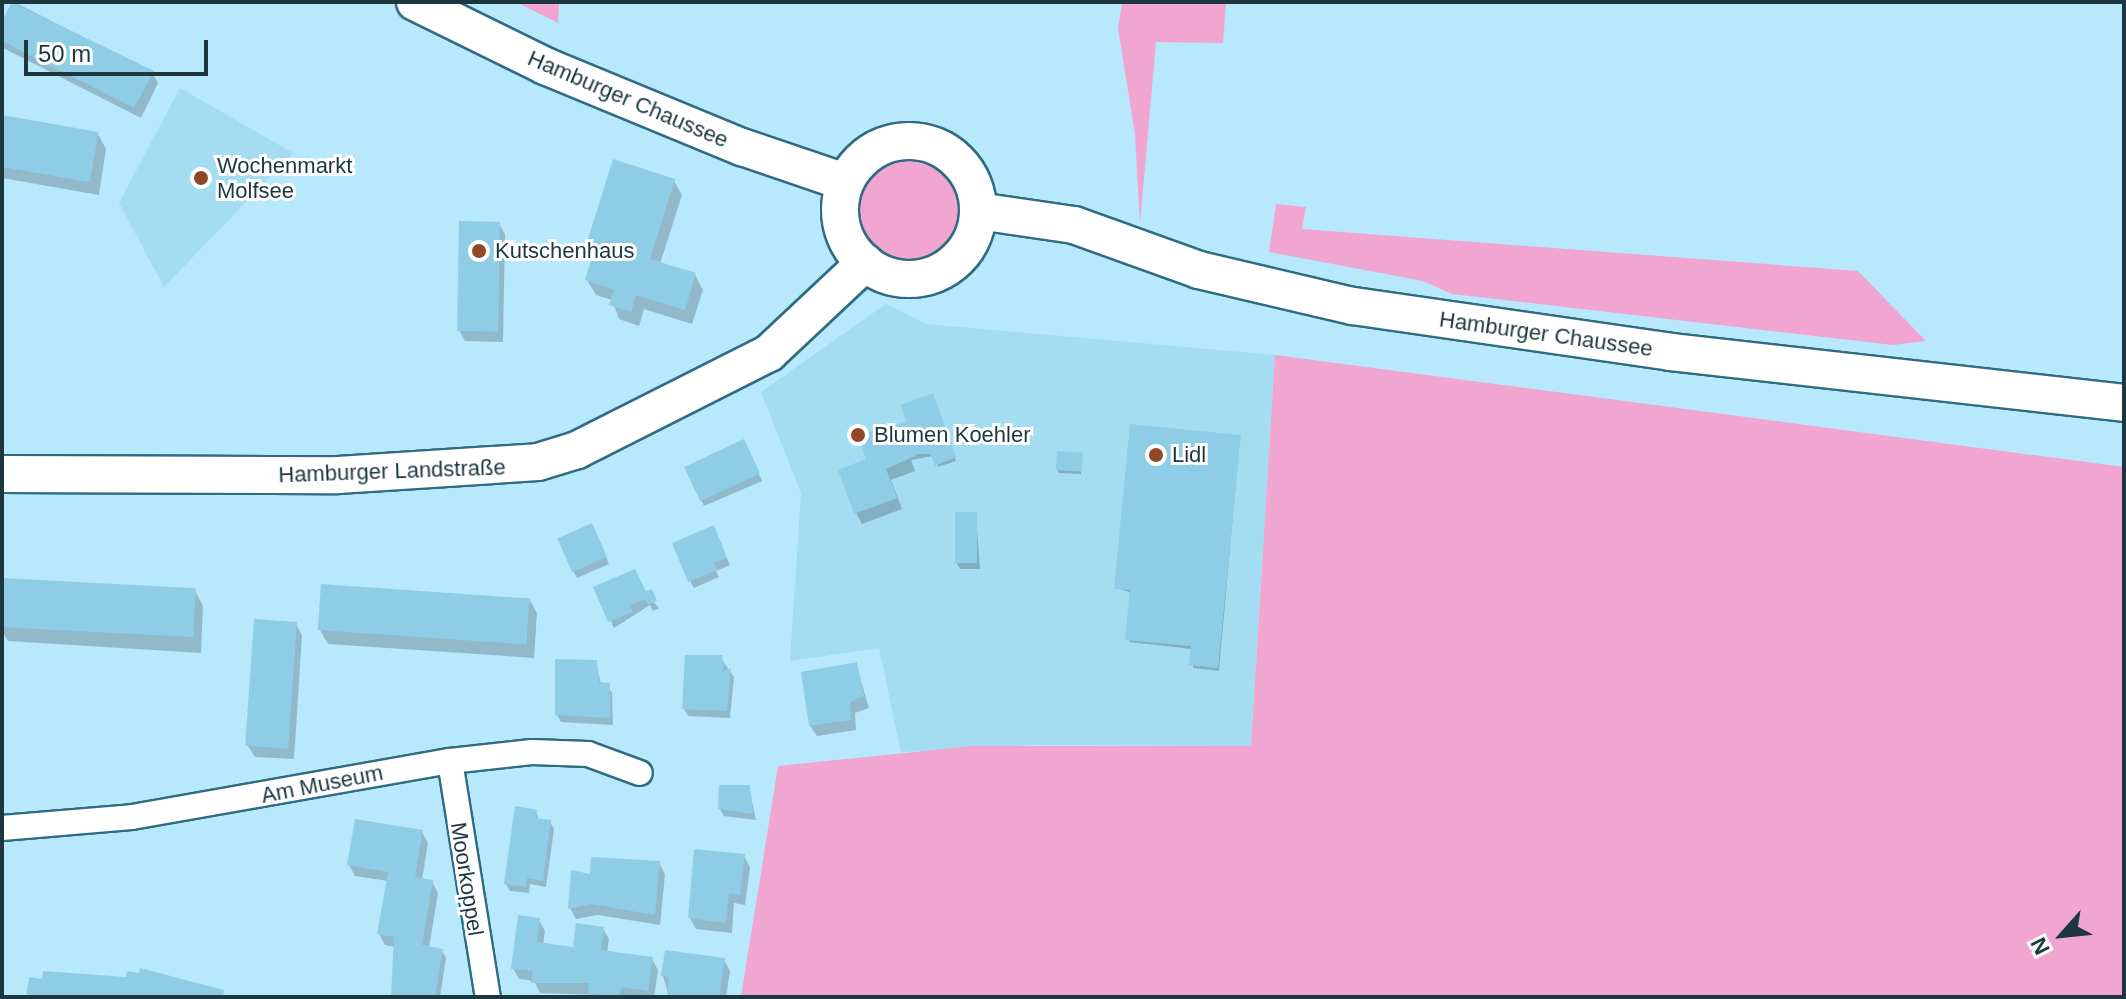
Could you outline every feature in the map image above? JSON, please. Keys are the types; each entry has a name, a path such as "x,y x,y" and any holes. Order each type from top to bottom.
{"main road":[{"name":"Hamburger Chaussee","path":"415,2 545,66 742,147 845,182"},
{"path":"900,141 923,142 963,166 975,187 978,211 967,247 938,273 900,278 865,263 842,226 845,182 858,162 877,148 900,141"},
{"name":"Hamburger Chaussee","path":"978,211 1074,225 1199,270 1353,306 1671,352 2124,403"},
{"name":"Hamburger Landstraße","path":"2,474 368,475 538,462 615,432 769,353 865,263"}],"street":[{"name":"Am Museum","path":"2,828 132,817 450,761 532,752 588,754 640,773"},
{"name":"Moorkoppel","path":"450,761 488,997"}],"shaded area":[{"path":"517,2 559,2 558,23 524,6"},
{"path":"1122,2 1226,2 1223,43 1156,42 1140,224 1135,134 1118,29"},
{"name":"Wochenmarkt Molfsee","path":"180,88 293,153 164,287 119,203"},
{"path":"910,154 931,158 948,170 960,187 964,208 960,229 948,246 931,258 910,262 889,258 872,246 860,229 856,208 860,187 872,170 889,158"},
{"path":"1276,204 1306,207 1302,229 1858,271 1926,341 1893,345 1452,294 1423,281 1269,252"},
{"path":"886,304 926,324 1275,355 1251,746 1034,745 901,752 879,648 790,661 801,493 761,392"},
{"path":"1275,355 2124,467 2124,997 741,997 778,766 973,746 1251,746"}],"building":[{"path":"12,2 154,71 134,108 2,41 2,21"},
{"path":"2,115 99,132 90,182 2,167"},
{"path":"613,159 675,179 650,259 696,273 685,310 636,295 631,312 609,305 614,290 585,280 596,245 587,242"},
{"name":"Kutschenhaus","path":"459,221 500,222 498,332 457,331"},
{"path":"933,393 956,457 935,466 930,454 919,454 886,469 897,498 854,514 838,470 866,459 858,435 907,422 901,405"},
{"path":"1130,424 1241,435 1218,668 1189,665 1191,646 1125,640 1130,590 1114,589"},
{"path":"744,439 760,473 700,501 684,467"},
{"path":"1057,451 1083,453 1082,472 1056,470"},
{"path":"955,512 977,512 977,563 955,563"},
{"path":"592,523 607,557 572,572 557,538"},
{"path":"714,525 727,558 714,563 717,570 688,582 672,543"},
{"path":"635,569 646,591 652,589 657,601 648,605 645,599 630,605 633,612 608,622 593,587"},
{"path":"2,578 196,588 193,637 2,627"},
{"path":"321,584 529,599 526,644 318,630"},
{"path":"254,619 297,622 288,749 245,746"},
{"path":"685,655 722,655 724,671 731,668 727,711 682,709"},
{"path":"555,659 597,660 599,682 610,683 610,718 555,715"},
{"path":"857,662 864,696 850,702 851,720 809,726 801,672"},
{"path":"719,785 750,785 753,814 718,809"},
{"path":"515,806 537,810 536,818 551,820 543,881 527,878 526,887 504,884"},
{"path":"355,819 423,830 415,877 433,880 422,945 443,949 435,997 391,997 394,937 377,934 388,872 347,865"},
{"path":"694,849 745,854 740,895 729,893 726,923 688,918"},
{"path":"591,857 660,861 655,915 591,904 568,909 571,870 590,874"},
{"path":"518,915 540,918 537,942 573,947 576,923 604,927 601,950 653,957 648,991 622,987 618,997 588,993 589,983 531,983 533,971 511,969"},
{"path":"665,950 725,958 719,997 667,997 669,977 661,976"},
{"path":"140,968 224,990 223,997 26,997 29,977 42,979 43,971 126,977 127,971 139,973"}],"place":[{"name":"Wochenmarkt Molfsee","path":"201,178"},
{"name":"Kutschenhaus","path":"479,251"},
{"name":"Blumen Koehler","path":"858,435"},
{"name":"Lidl","path":"1156,455"}]}
